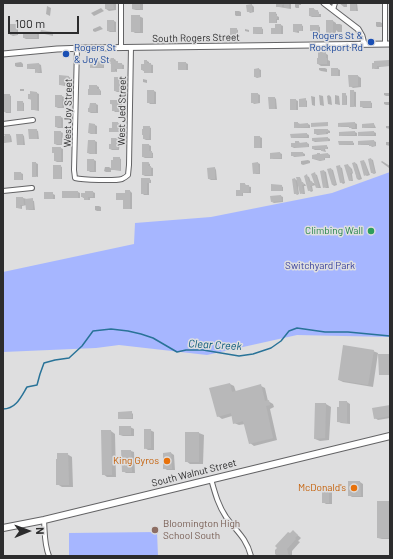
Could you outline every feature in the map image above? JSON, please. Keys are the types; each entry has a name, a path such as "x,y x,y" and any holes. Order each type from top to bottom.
{"main road":[{"name":"South Walnut Street","path":"3,528 44,520 390,436"}],"street":[{"path":"121,3 121,48"},
{"path":"324,3 358,29 364,44"},
{"path":"333,10 335,3"},
{"path":"384,3 387,44"},
{"name":"South Rogers Street","path":"3,54 77,48 387,44"},
{"name":"West Joy Street","path":"75,178 77,48"},
{"name":"West Jed Street","path":"75,178 80,180 113,180 122,179 128,175 131,48"},
{"path":"3,124 33,120"},
{"path":"3,191 32,188"},
{"path":"211,479 218,504 226,517 248,545 251,556"},
{"path":"44,520 45,542 48,556"}],"green space":[{"name":"Switchyard Park","path":"390,172 390,337 297,335 207,355 119,345 96,348 3,352 3,272 134,244 135,223 211,217 332,193"},
{"path":"157,532 158,556 69,556 69,533"}],"building":[{"path":"105,3 113,3 114,9 105,9"},
{"path":"132,3 140,3 140,9 132,9"},
{"path":"276,3 289,3 289,8 284,8 284,4 282,7 276,7"},
{"path":"350,3 356,3 356,11 350,11"},
{"path":"252,4 252,12 247,12 246,5"},
{"path":"309,8 318,10 319,16 309,16"},
{"path":"269,12 276,12 276,23 269,23"},
{"path":"131,15 140,15 140,32 131,32"},
{"path":"107,20 114,20 114,31 107,31"},
{"path":"326,20 333,20 333,35 326,35"},
{"path":"9,24 16,24 17,35 10,35"},
{"path":"275,24 281,24 281,34 271,34 271,28 275,28"},
{"path":"293,24 302,24 302,31 293,32"},
{"path":"310,25 319,25 318,33 313,33 313,31 310,31"},
{"path":"253,27 262,27 262,33 253,34"},
{"path":"230,28 237,28 237,35 230,35"},
{"path":"41,30 53,32 53,36 40,33"},
{"path":"23,32 37,32 37,38 23,38"},
{"path":"318,52 326,52 327,64 317,64"},
{"path":"108,58 114,58 114,61 122,63 122,69 115,69 115,72 111,72 111,64 108,64"},
{"path":"144,60 147,60 147,63 151,63 151,73 144,73 144,70 141,70 141,64 144,64"},
{"path":"389,60 389,66 377,66 377,68 372,69 372,63 374,63 374,61"},
{"path":"102,61 103,67 90,68 90,62"},
{"path":"178,62 186,62 186,70 178,70"},
{"path":"39,63 40,72 35,73 35,68 27,69 27,64"},
{"path":"259,68 260,77 254,77 254,69"},
{"path":"331,68 338,68 338,76 331,76"},
{"path":"59,75 69,76 69,83 59,85"},
{"path":"348,75 358,75 358,86 349,87"},
{"path":"114,77 121,77 121,91 114,91"},
{"path":"89,85 97,85 97,89 100,89 100,95 88,95"},
{"path":"147,90 154,90 154,103 147,103"},
{"path":"350,90 354,90 354,107 350,107"},
{"path":"30,91 37,92 37,110 31,110 31,99 28,99 28,94 30,94"},
{"path":"251,93 258,93 258,103 251,103"},
{"path":"342,93 346,93 346,105 342,105"},
{"path":"3,94 10,94 10,112 3,112"},
{"path":"55,95 62,95 62,107 55,107"},
{"path":"268,97 275,97 275,109 269,109"},
{"path":"306,98 306,107 299,107 299,99"},
{"path":"290,99 296,99 296,110 290,110"},
{"path":"110,100 121,100 121,111 112,111 112,104 110,104"},
{"path":"17,101 23,101 23,111 17,111"},
{"path":"360,101 371,101 371,107 360,107"},
{"path":"90,103 96,103 96,112 88,112"},
{"path":"55,116 61,116 61,127 55,127"},
{"path":"112,122 118,122 119,132 109,132 109,128 112,128"},
{"path":"294,122 298,122 298,124 308,123 308,127 294,128"},
{"path":"328,122 328,126 311,127 311,123"},
{"path":"355,122 355,128 349,128 349,126 338,127 338,123"},
{"path":"89,123 95,124 95,134 88,133"},
{"path":"374,123 374,127 362,128 362,124"},
{"path":"143,126 150,126 149,139 143,139"},
{"path":"28,129 37,129 37,139 29,139"},
{"path":"314,129 328,129 328,132 326,132 326,134 314,134"},
{"path":"54,131 61,131 61,144 54,144"},
{"path":"355,131 355,135 339,136 339,132"},
{"path":"374,131 374,135 358,136 358,132"},
{"path":"307,133 307,137 291,138 290,134"},
{"path":"4,134 10,134 10,142 3,142 3,136 5,136"},
{"path":"16,134 23,134 23,145 17,145"},
{"path":"254,136 260,136 260,148 254,148"},
{"path":"328,137 328,141 312,141 312,138"},
{"path":"111,138 118,138 118,149 109,149"},
{"path":"88,140 95,140 95,154 87,153"},
{"path":"374,140 375,146 369,146 369,144 358,145 358,141"},
{"path":"295,141 299,141 299,143 307,142 308,147 291,147 291,143 295,143"},
{"path":"338,141 353,141 353,144 339,145"},
{"path":"142,144 149,144 149,151 152,151 152,157 142,157"},
{"path":"327,145 327,149 324,149 324,151 321,151 321,149 312,149 312,146"},
{"path":"52,147 61,147 61,161 54,161"},
{"path":"280,152 281,158 270,159 270,153"},
{"path":"291,152 303,152 303,156 291,156"},
{"path":"317,153 328,153 329,157 324,158 324,160 312,159 312,155"},
{"path":"113,157 120,157 120,170 111,170 111,160 113,160"},
{"path":"371,158 375,173 371,173 368,159"},
{"path":"87,159 94,159 94,171 87,171"},
{"path":"364,160 368,174 364,176 360,161"},
{"path":"32,162 36,162 36,177 32,177"},
{"path":"142,162 149,162 148,166 151,166 151,175 142,175"},
{"path":"258,162 259,173 253,174 252,163"},
{"path":"355,162 360,178 357,179 352,163"},
{"path":"348,164 352,173 350,173 352,180 349,181 344,165"},
{"path":"53,165 61,165 61,179 53,179"},
{"path":"340,165 344,182 340,183 336,166"},
{"path":"215,167 215,179 208,179 207,168"},
{"path":"331,168 336,184 332,185 327,169"},
{"path":"324,170 327,187 323,188 320,171"},
{"path":"14,172 21,172 22,180 14,180"},
{"path":"315,172 319,187 316,188 311,174"},
{"path":"307,174 309,182 312,181 313,185 310,186 312,190 308,191 304,176"},
{"path":"296,177 300,177 301,182 303,182 304,185 302,185 304,193 300,194"},
{"path":"141,178 150,178 150,183 147,183 147,194 141,194"},
{"path":"295,178 298,194 294,194 292,179"},
{"path":"240,183 249,185 249,192 242,193 242,196 236,196 236,190 240,190"},
{"path":"271,184 282,185 282,191 271,191"},
{"path":"125,190 130,190 130,209 123,209 123,200 116,200 116,193 125,193"},
{"path":"62,191 78,191 78,198 62,198"},
{"path":"85,191 93,191 93,197 88,197 88,200 84,200 84,197 81,197 81,193 85,193"},
{"path":"44,192 53,192 53,199 44,199"},
{"path":"281,195 282,201 271,202 270,196"},
{"path":"16,197 23,197 24,205 20,205 21,208 16,208"},
{"path":"33,198 33,209 26,210 25,199"},
{"path":"343,345 374,350 368,385 338,380"},
{"path":"378,354 390,354 390,375 379,375"},
{"path":"230,383 232,392 261,384 265,401 269,400 270,405 266,406 273,438 249,444 243,421 233,424 231,413 217,417 209,388"},
{"path":"339,401 347,401 347,423 337,422 337,407 339,407"},
{"path":"315,403 326,403 325,438 314,439"},
{"path":"390,405 390,416 374,419 372,408"},
{"path":"132,411 132,418 118,419 118,412"},
{"path":"119,426 131,426 131,435 119,435"},
{"path":"144,429 151,429 151,448 144,449"},
{"path":"101,430 111,430 112,475 102,475"},
{"path":"185,432 199,432 199,462 185,462"},
{"path":"121,450 131,450 132,472 122,472"},
{"name":"King Gyros","path":"171,452 172,469 163,469 163,453"},
{"path":"57,453 68,453 69,485 56,485"},
{"name":"McDonald's","path":"348,481 360,481 361,496 348,496"},
{"path":"322,485 329,485 329,503 322,503"},
{"path":"377,501 390,501 390,538 377,538"},
{"path":"293,530 298,535 287,549 290,556 277,556 275,554 275,550 277,548 275,546 288,532 290,533"}],"waterway":[{"name":"Clear Creek","path":"3,409 15,405 27,387 37,385 44,363 69,358 82,346 93,331 111,329 141,334 153,338 177,352 186,350 203,350 239,356 253,354 271,348 281,341 289,331 297,328 325,332 348,332 390,336"}],"place":[{"name":"Rogers St & Rockport Rd","path":"371,42"},
{"name":"Rogers St & Joy St","path":"66,54"},
{"name":"Climbing Wall","path":"371,231"},
{"name":"King Gyros","path":"167,461"},
{"name":"McDonald's","path":"354,488"},
{"name":"Bloomington High School South","path":"155,530"}]}
